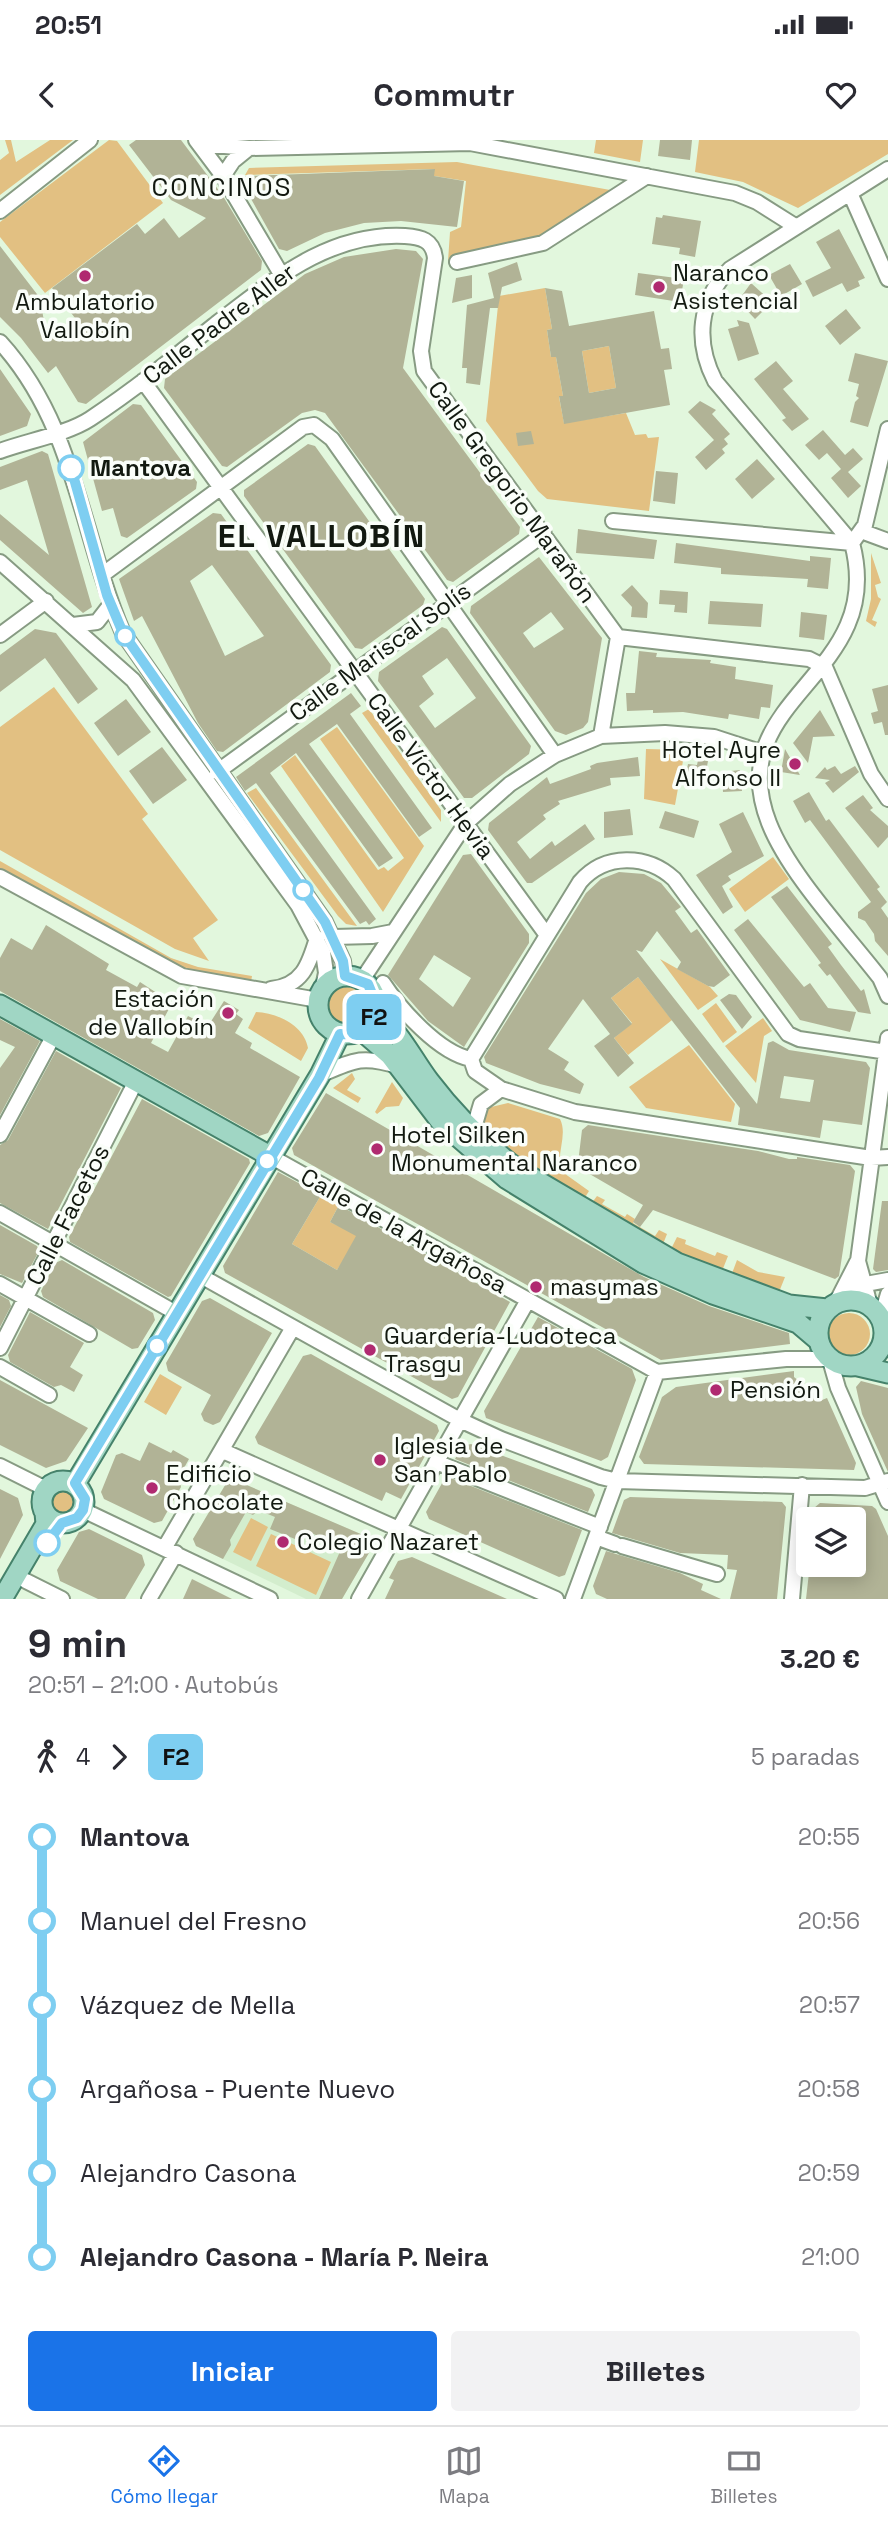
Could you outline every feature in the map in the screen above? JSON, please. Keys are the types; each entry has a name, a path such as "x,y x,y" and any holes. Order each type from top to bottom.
{"main road":[{"path":"337,977 354,978 373,991 375,1013 362,1030 340,1034 325,1025 318,1009 321,994 337,977"},
{"name":"Calle de la Argañosa","path":"0,1005 270,1156"},
{"path":"375,1013 390,1024 427,1079 472,1131 517,1169 677,1263 789,1305 843,1296 881,1322 878,1353 858,1366"},
{"path":"362,1030 382,1046 441,1122 507,1179 643,1263 713,1294 798,1323 818,1340 830,1359 848,1367 858,1366 888,1373"},
{"path":"75,1483 320,1075 340,1034"},
{"path":"818,1340 821,1318 843,1296"},
{"path":"2,1599 46,1524 54,1518 77,1518 83,1510 85,1499 75,1483 65,1480 54,1482 46,1489 43,1498 54,1518"},
{"path":"15,1599 26,1581 54,1518"}],"street":[{"path":"0,211 90,140"},
{"path":"198,141 249,148 470,143 745,197 795,226"},
{"path":"198,141 223,176 281,274"},
{"path":"223,176 233,161 249,148"},
{"path":"888,169 730,269 713,289 704,315 701,342 705,362 727,398 852,543 862,585 860,601 845,641 780,721 763,753 760,783 763,806 782,849 880,978 888,996"},
{"path":"457,262 544,243 647,176"},
{"path":"850,193 888,279"},
{"name":"Calle Padre Aller","path":"0,451 88,421 281,274 334,246 370,238 416,237 430,243"},
{"name":"Calle Gregorio Marañón","path":"430,243 435,258 421,351 424,371 618,637"},
{"path":"0,342 36,388 58,432 111,604 140,660 334,937 354,978 393,932 466,823 510,784 555,755 601,736 665,733 714,737 763,753"},
{"name":"Calle Víctor Hevia","path":"143,381 546,934"},
{"path":"102,575 303,427 314,425 332,439 555,755"},
{"path":"852,543 862,531 888,429"},
{"path":"613,521 852,543"},
{"path":"862,531 888,541"},
{"name":"Calle Mariscal Solís","path":"217,772 544,534"},
{"path":"0,562 133,680 298,905 317,938 325,962 321,994 256,990 201,982 164,969 0,877"},
{"path":"0,635 46,601"},
{"path":"73,625 97,622 111,604"},
{"path":"601,736 618,637 809,659 825,667 871,774 888,799"},
{"path":"843,1296 858,1261 871,1158 887,1048 799,1039 788,1034 692,901 674,879 653,864 625,860 595,869 580,882 471,1059 475,1071 502,1089 575,1112 871,1158 888,1157"},
{"path":"334,937 372,936 393,932"},
{"path":"256,990 284,988 294,983 306,970 317,938"},
{"path":"383,983 400,1008 414,1021 458,1056 471,1059"},
{"path":"0,1135 54,1035"},
{"path":"320,1075 355,1059 366,1058 398,1066"},
{"name":"Calle Facetos","path":"0,1349 136,1081"},
{"path":"472,1131 481,1104 502,1089"},
{"name":"Calle de la Argañosa","path":"270,1156 657,1372"},
{"path":"0,1213 176,1313"},
{"path":"199,1275 460,1420 501,1440 617,1481 865,1488 884,1482"},
{"path":"843,1296 888,1280"},
{"path":"0,1284 89,1334"},
{"path":"843,1296 881,1322 888,1294"},
{"path":"359,1599 528,1300"},
{"path":"149,1599 170,1550 292,1329"},
{"path":"573,1599 657,1372 786,1359 830,1359 838,1388 884,1482 888,1502"},
{"path":"0,1367 49,1395"},
{"path":"223,1451 556,1599"},
{"path":"436,1462 598,1532 618,1545 717,1574"},
{"path":"0,1466 46,1489"},
{"path":"792,1599 802,1485"},
{"path":"83,1510 270,1599"},
{"path":"26,1581 62,1599"},
{"path":"516,1599 524,1585"}],"shaded area":[{"path":"5,140 11,140 16,162 50,140 73,140 0,195 0,160 9,153"},
{"path":"109,140 117,141 163,203 45,293 0,237 0,222"},
{"path":"596,140 643,140 640,162 594,153"},
{"path":"699,140 888,140 888,154 798,208 743,182 695,172"},
{"path":"457,162 621,192 543,243 457,262 448,261 450,232 461,227 466,181 434,176 434,169 245,175 249,168"},
{"path":"545,288 552,329 547,330 551,357 556,357 563,396 559,397 564,423 626,413 635,435 659,437 649,511 547,499 538,491 486,421 499,296"},
{"path":"609,346 616,388 589,393 582,351"},
{"path":"871,553 881,583 875,585 881,599 872,620 877,622 875,627 866,621 871,599"},
{"path":"54,687 148,814 142,819 218,920 193,938 209,961 175,949 0,850 0,727"},
{"path":"369,709 441,810 441,822 362,713"},
{"path":"337,727 424,846 383,912 281,766 295,755 378,870 384,867 388,871 404,858 320,739"},
{"path":"646,749 685,750 675,805 644,799"},
{"path":"256,788 357,926 346,924 338,916 247,793"},
{"path":"773,857 789,879 745,912 729,889"},
{"path":"0,861 171,958 198,967 252,976 251,982 180,968 0,868"},
{"path":"660,959 710,987 718,996 698,1010"},
{"path":"638,977 672,1020 628,1055 614,1038 632,1023 611,998"},
{"path":"346,987 359,992 364,1005 359,1018 346,1023 333,1018 328,1005 333,992"},
{"path":"716,1003 737,1032 723,1043 702,1014"},
{"path":"256,1012 281,1018 301,1033 308,1048 301,1061 248,1028"},
{"path":"763,1018 772,1031 764,1036 756,1083 725,1046"},
{"path":"689,1045 735,1104 731,1122 646,1108 629,1087"},
{"path":"352,1073 355,1079 347,1090 361,1098 358,1103 333,1088"},
{"path":"392,1082 403,1098 399,1106 386,1107 377,1114 375,1112"},
{"path":"508,1103 560,1119 563,1131 561,1171 589,1191 584,1199 531,1168 485,1129 483,1120 487,1108"},
{"path":"321,1195 339,1205 330,1222 360,1236 337,1270 292,1244"},
{"path":"597,1196 605,1200 602,1204 625,1217 627,1214 635,1219 633,1223 655,1236 659,1230 667,1234 663,1244 591,1204"},
{"path":"677,1237 686,1240 685,1244 715,1256 717,1252 728,1256 722,1271 671,1249"},
{"path":"737,1260 758,1272 785,1277 779,1292 731,1276"},
{"path":"849,1313 864,1319 870,1334 864,1349 849,1355 834,1349 828,1334 834,1319"},
{"path":"160,1374 182,1387 166,1415 144,1402"},
{"name":"Colegio Nazaret","path":"235,1480 370,1538 373,1546 342,1599 306,1599 196,1546 193,1539 227,1482"},
{"path":"63,1490 71,1493 74,1501 71,1509 63,1512 55,1509 52,1501 55,1493"},
{"path":"251,1518 268,1527 251,1561 233,1552"},
{"path":"271,1534 331,1562 316,1595 256,1566"}],"building":[{"path":"136,140 181,140 223,196 262,261 261,270 86,404 78,402 56,366 48,373 21,338 0,317 0,246 40,298 47,339 75,318 52,288 137,224 145,234 164,218 179,238 206,218 171,200 129,145"},
{"path":"660,140 692,140 690,160 658,156"},
{"path":"435,169 434,176 464,181 457,227 401,221 364,223 325,233 287,251 279,249 241,181 246,176"},
{"path":"663,215 701,221 695,257 679,254 680,248 652,244 656,217 662,218"},
{"path":"839,229 865,278 858,281 860,286 847,292 842,283 813,297 805,281 831,268 816,242"},
{"path":"396,249 416,251 423,259 403,368 520,527 519,534 453,582 447,580 325,413 315,410 302,413 227,467 222,466 164,388 165,379 305,274 344,257"},
{"path":"517,262 522,280 502,287 498,308 490,308 480,385 466,383 467,368 462,368 467,305 494,298 488,273"},
{"path":"790,264 802,284 781,296 769,275"},
{"name":"Naranco Asistencial","path":"638,273 684,279 680,302 635,295"},
{"path":"472,275 472,298 452,303 456,278"},
{"path":"751,283 772,302 755,319 738,301"},
{"path":"545,288 562,291 569,326 654,311 661,349 669,348 672,369 664,370 670,405 564,424 559,396 563,396 556,357 551,357 547,330 552,329","holes":["609,346 616,388 589,393 582,351"]},
{"path":"846,309 861,328 840,345 825,326"},
{"path":"737,320 749,323 759,354 738,361 728,329 739,326"},
{"path":"855,353 888,361 868,427 850,422 855,402 859,398 856,396 859,384 848,381"},
{"path":"776,361 793,381 783,389 809,419 792,431 782,420 786,418 754,379"},
{"path":"0,369 31,414 27,426 0,436"},
{"path":"700,401 716,410 712,414 730,434 724,439 728,444 722,449 725,453 706,470 695,457 714,440 688,412"},
{"path":"133,404 141,405 197,482 196,489 127,538 121,536 113,508 102,511 83,442"},
{"path":"823,430 845,455 853,448 863,459 848,472 861,486 848,498 831,478 841,469 827,453 819,460 805,445"},
{"path":"531,431 534,444 518,446 516,433"},
{"path":"308,444 315,446 425,599 423,605 362,649 355,648 244,496 244,490"},
{"path":"42,451 48,454 92,607 83,613 0,540 0,514 49,555 27,480 0,490 0,467"},
{"path":"757,459 775,479 752,499 735,479"},
{"path":"656,471 678,473 675,504 653,501"},
{"path":"213,513 221,514 331,665 330,672 223,752 217,751 198,723 142,616 134,621 119,579","holes":["212,565 264,636 225,656 190,581"]},
{"path":"578,529 657,540 654,559 576,553"},
{"path":"676,543 810,561 810,556 831,558 828,589 807,587 808,579 721,574 721,568 674,563"},
{"path":"539,557 602,638 588,722 583,728 566,735 555,731 470,613 471,606","holes":["551,612 564,629 534,648 523,633"]},
{"path":"632,585 648,603 647,618 631,617 632,607 621,595"},
{"path":"660,590 688,592 687,613 674,612 675,605 659,604"},
{"path":"710,601 763,604 761,627 708,624"},
{"path":"801,612 827,615 824,640 799,637"},
{"path":"442,627 447,629 531,746 529,754 472,798 464,798 378,681 379,672","holes":["447,658 476,698 435,728 419,706 434,694 422,676"]},
{"path":"35,629 56,633 98,689 78,704 45,658 0,692 0,655"},
{"path":"639,651 657,653 656,657 711,660 710,663 736,667 735,679 773,685 770,708 761,707 759,719 729,714 728,719 683,712 627,711 626,693 635,693"},
{"path":"888,685 888,735 885,735 882,722 874,724 871,713 878,711 872,689"},
{"path":"351,693 361,706 350,714 432,828 419,837 337,724 309,744 393,858 379,867 296,753 270,773 376,919 369,925 366,921 360,924 256,783 245,791 236,777"},
{"path":"126,699 151,732 118,756 94,723"},
{"path":"820,710 835,736 813,737 808,763 793,743"},
{"path":"162,747 187,780 153,804 129,771"},
{"path":"785,749 800,775 781,772"},
{"path":"638,757 640,776 610,778 611,785 558,801 560,804 543,815 546,819 517,842 530,859 552,841 555,846 585,824 595,839 532,883 527,883 488,830 489,823 547,777 550,784 591,769 590,766 597,763"},
{"path":"698,760 708,761 703,788 684,784 688,764 697,765"},
{"path":"835,766 841,774 855,766 859,772 833,793 825,783 830,780 815,778 825,767 827,770"},
{"path":"740,770 742,791 723,792 722,772"},
{"path":"809,792 826,821 829,819 880,887 877,889 887,902 881,908 888,918 888,956 875,941 874,934 865,921 858,918 858,912 871,902 810,820 805,823 793,801"},
{"path":"863,795 873,808 870,810 888,826 888,837 878,848 845,808"},
{"path":"630,809 633,835 604,838 604,812"},
{"path":"665,811 699,821 694,838 659,828"},
{"path":"743,812 764,856 728,876 731,880 722,886 733,907 723,914 696,875 732,852 719,824"},
{"path":"471,854 529,934 529,943 464,1047 428,1021 388,975 463,855","holes":["434,955 471,978 453,1007 419,979"]},
{"path":"619,872 644,874 661,883 681,907 675,911 691,933 697,929 730,975 714,987 677,969 681,962 657,931 642,952 636,950 757,1104 768,1043 773,1041 789,1050 866,1062 870,1068 862,1125 823,1120 820,1138 738,1125 740,1108 638,977 611,998 632,1024 614,1038 634,1063 618,1077 594,1046 610,1034 583,999 548,1049 569,1062 564,1070 584,1084 580,1094 540,1084 486,1063 484,1057 586,893 601,879","holes":["784,1076 814,1080 810,1102 780,1098"]},
{"path":"787,886 832,944 828,947 841,965 861,991 864,989 871,1014 858,1012 830,974 827,976 818,965 821,963 771,897"},
{"path":"748,919 804,987 810,983 828,1008 856,1012 850,1032 800,1020 734,930"},
{"path":"46,925 109,964 106,970 137,987 140,982 172,1003 151,1043 168,1052 188,1016 208,1026 224,1001 239,1010 236,1014 243,1019 235,1033 252,1043 250,1048 300,1077 268,1133 259,1136 0,991 0,958 11,938 32,950"},
{"path":"729,994 736,995 752,1017 742,1029 720,1000"},
{"path":"0,1019 40,1041 0,1115 0,1068 15,1047 0,1040"},
{"path":"56,1051 121,1088 48,1229 0,1203 0,1145 8,1140"},
{"path":"326,1093 644,1277 709,1306 789,1333 790,1344 661,1360 294,1155 292,1148"},
{"path":"142,1099 249,1159 250,1163 168,1297 70,1242 69,1237"},
{"path":"588,1125 758,1151 789,1159 797,1157 850,1165 855,1171 839,1276 835,1279 653,1210 640,1227 633,1222 643,1205 581,1169 578,1163 582,1130"},
{"path":"278,1172 321,1195 292,1244 337,1270 356,1236 330,1222 339,1205 510,1302 458,1397 452,1399 225,1273 223,1266"},
{"path":"882,1201 888,1201 888,1270 876,1272 873,1269"},
{"path":"0,1225 37,1246 39,1251 22,1283 0,1274"},
{"path":"62,1260 153,1313 155,1320 138,1348 132,1349 43,1297 41,1291 55,1263"},
{"path":"0,1295 9,1300 11,1306 0,1327"},
{"path":"210,1298 272,1333 220,1422 213,1425 204,1421 201,1414 211,1395 168,1371 166,1363 202,1301"},
{"path":"30,1312 84,1343 70,1367 83,1375 74,1392 61,1385 54,1387 10,1362 8,1355"},
{"path":"538,1317 632,1369 636,1380 608,1457 601,1461 486,1418 484,1411"},
{"path":"311,1354 437,1425 439,1431 401,1499 386,1492 382,1501 258,1444 255,1437 303,1356"},
{"path":"794,1371 794,1377 822,1400 827,1398 856,1463 854,1470 644,1464 639,1457 662,1397 676,1387"},
{"path":"0,1380 88,1428 66,1461 46,1468 0,1445"},
{"path":"861,1381 888,1388 888,1472 862,1414 856,1387"},
{"name":"Edificio Chocolate","path":"149,1442 189,1459 179,1477 181,1487 162,1521 154,1523 104,1499 101,1492 116,1455 122,1453 140,1461"},
{"path":"471,1444 592,1489 595,1495 588,1512 455,1459 462,1446"},
{"path":"446,1476 582,1530 565,1575 559,1577 429,1519 426,1512"},
{"path":"235,1480 370,1538 373,1546 342,1599 319,1599 342,1547 305,1530 300,1541 270,1529 275,1517 258,1510 253,1515 246,1512 223,1559 196,1546 193,1539 227,1482"},
{"path":"0,1489 18,1498 23,1515 0,1559"},
{"path":"630,1497 782,1502 786,1507 777,1599 730,1599 737,1570 727,1569 728,1555 680,1553 612,1533 624,1500"},
{"path":"820,1503 872,1506 876,1509 888,1536 888,1599 806,1599 809,1577 866,1577 866,1507 815,1507"},
{"path":"89,1529 142,1555 145,1565 125,1599 98,1599 60,1581 57,1570 79,1532"},
{"path":"606,1551 680,1573 703,1584 701,1590 721,1599 607,1599 596,1594 593,1586"},
{"path":"412,1557 507,1599 385,1599 394,1580 389,1578 398,1561"},
{"path":"192,1579 232,1599 183,1599"}],"bus line":[{"name":"F2","path":"47,1543 62,1523 77,1518 83,1510 85,1499 75,1483 319,1078 340,1034 355,1033 368,1026 377,1006 376,998 368,984 354,976 345,976 343,961 325,922 217,772 123,633 107,595 71,468"}],"place":[{"name":"Ambulatorio Vallobín","path":"85,276"},
{"name":"Naranco Asistencial","path":"659,287"},
{"name":"Mantova","path":"71,468"},
{"name":"Hotel Ayre Alfonso II","path":"795,764"},
{"name":"Estación de Vallobín","path":"228,1013"},
{"name":"Hotel Silken Monumental Naranco","path":"377,1149"},
{"name":"masymas","path":"536,1287"},
{"name":"Guardería-Ludoteca Trasgu","path":"370,1350"},
{"name":"Pensión","path":"716,1390"},
{"name":"Iglesia de San Pablo","path":"380,1460"},
{"name":"Edificio Chocolate","path":"152,1488"},
{"name":"Colegio Nazaret","path":"283,1542"}],"district":[{"name":"CONCINOS","path":"222,187"},
{"name":"EL VALLOBÍN","path":"322,536"}]}
